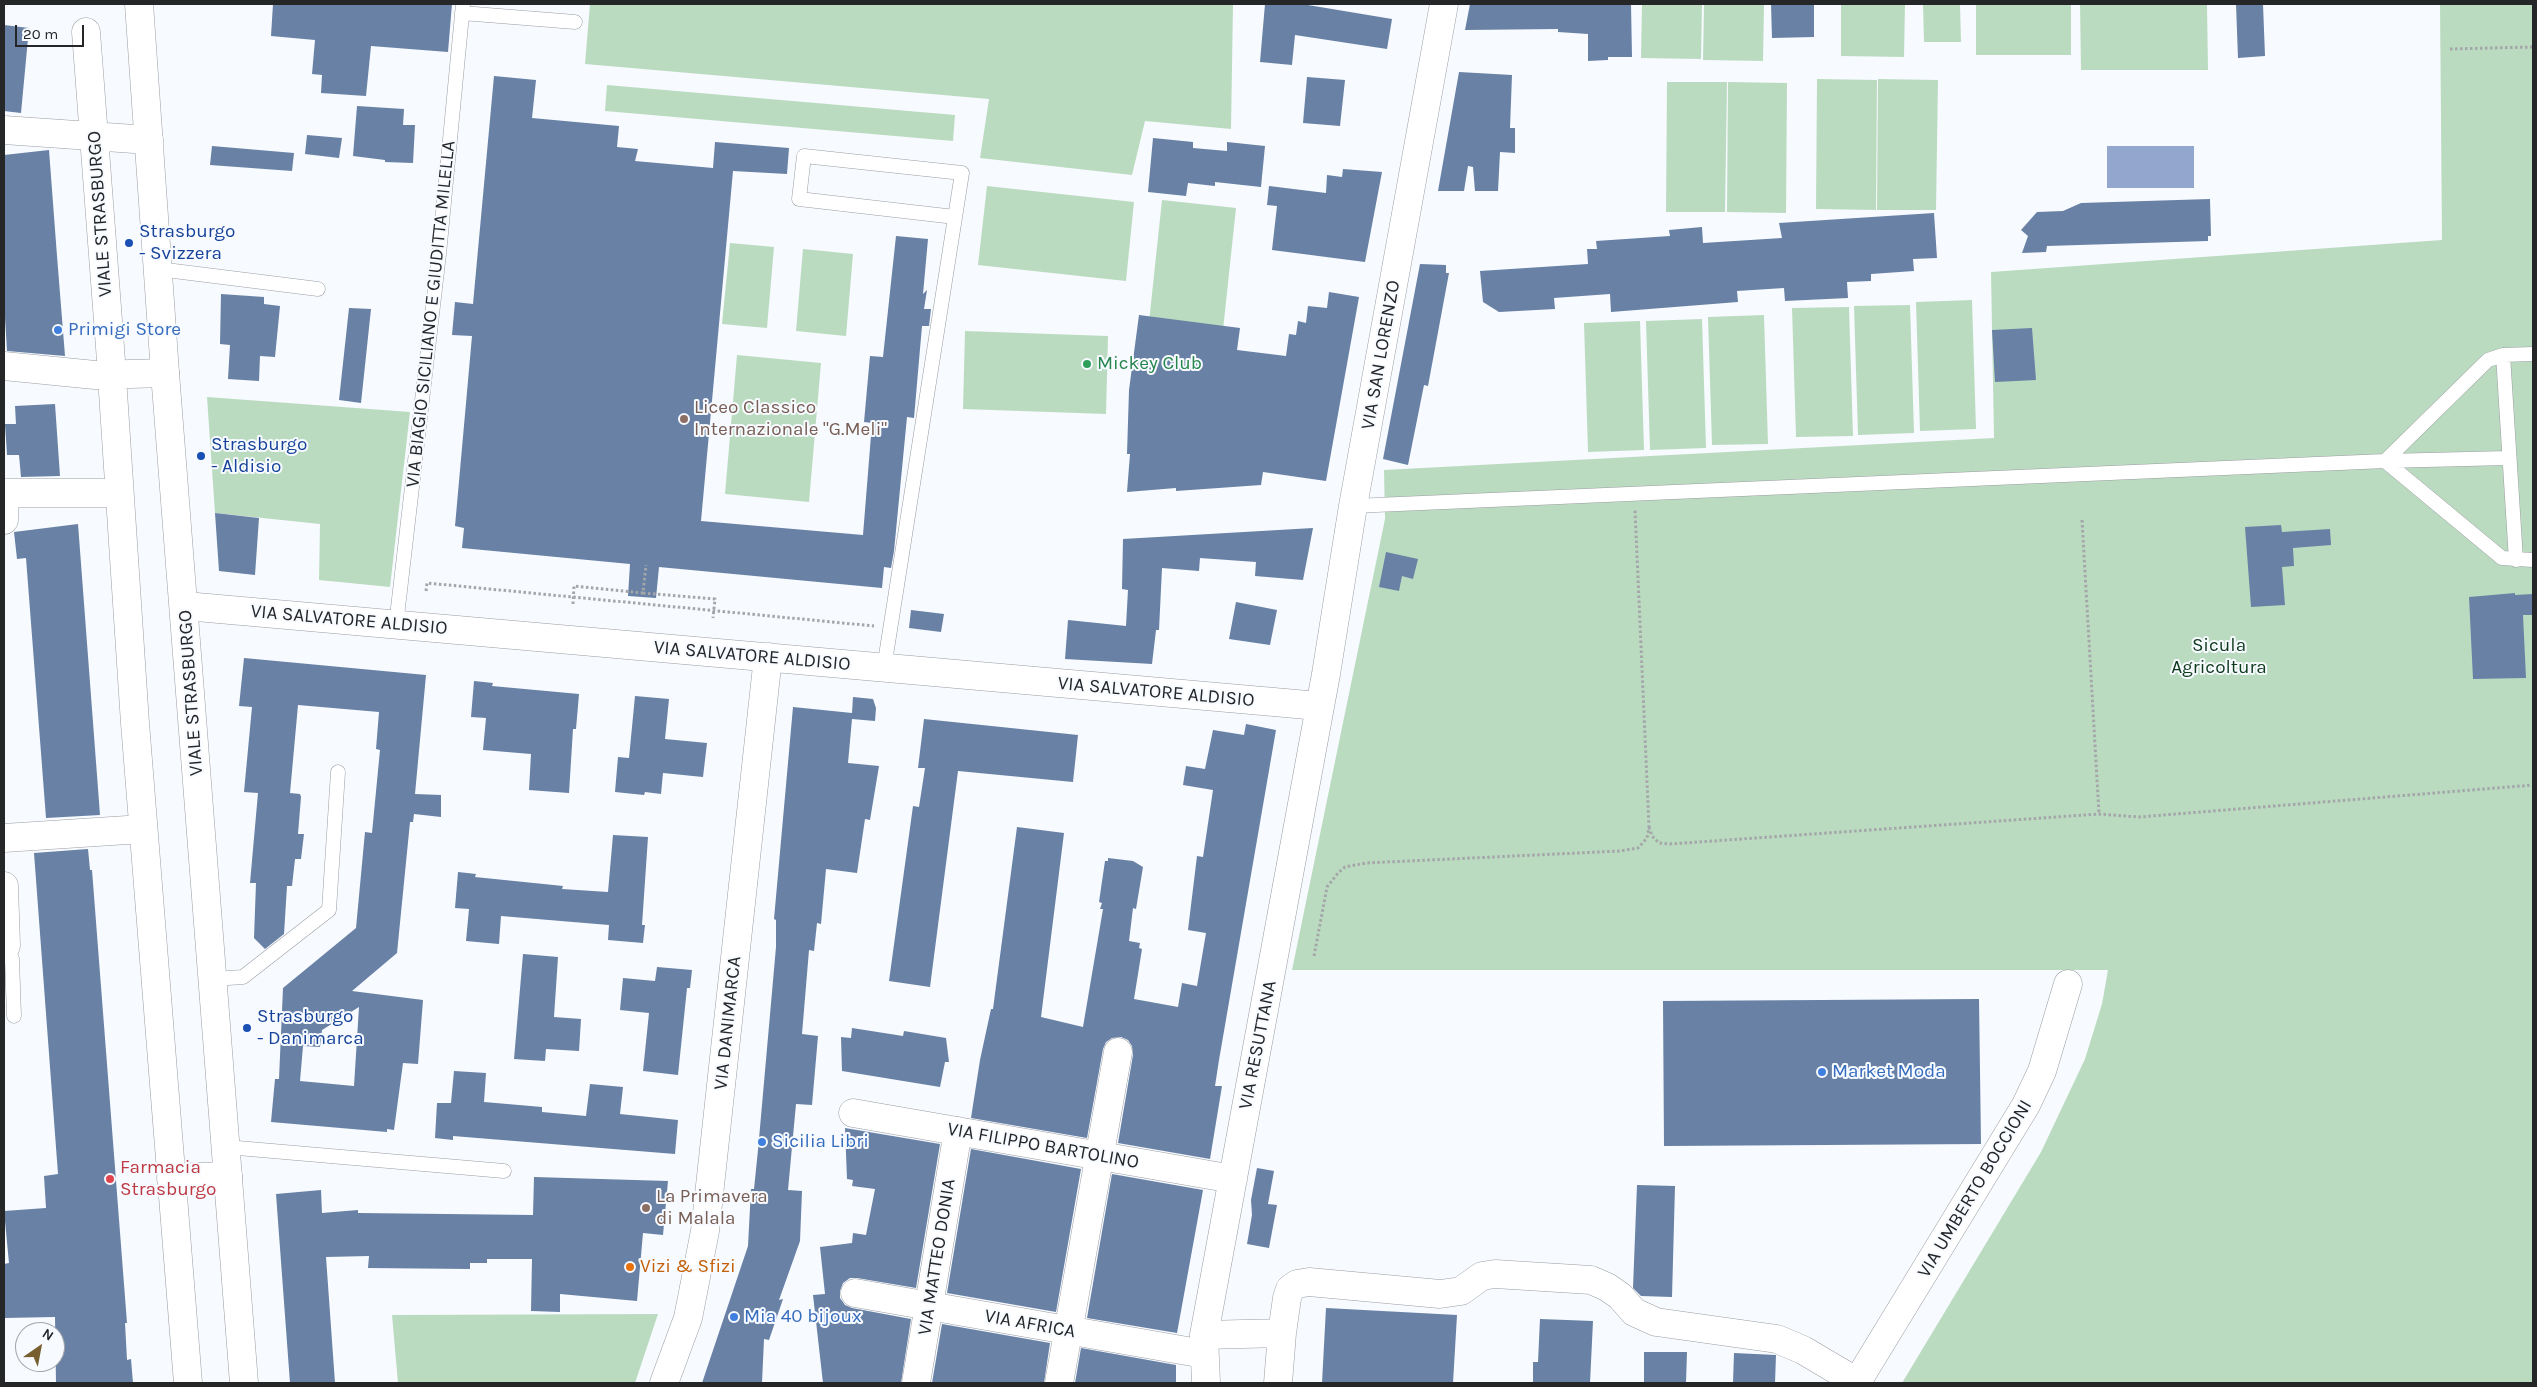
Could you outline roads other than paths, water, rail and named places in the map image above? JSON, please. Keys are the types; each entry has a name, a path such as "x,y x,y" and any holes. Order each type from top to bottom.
{"street":[{"name":"VIALE STRASBURGO","path":"139,4 165,373 185,606 244,1383"},
{"name":"VIA SAN LORENZO","path":"1319,706 1444,4"},
{"name":"VIALE STRASBURGO","path":"86,32 143,829 188,1383"},
{"path":"4,130 149,140"},
{"path":"4,366 112,376 165,373"},
{"path":"4,520 4,493 119,493"},
{"name":"VIA SALVATORE ALDISIO","path":"185,606 1319,706"},
{"name":"VIA DANIMARCA","path":"664,1383 688,1318 705,1231 768,658"},
{"name":"VIA RESUTTANA","path":"1206,1383 1204,1345 1319,706"},
{"path":"4,838 143,829"},
{"path":"4,886 5,948"},
{"name":"VIA UMBERTO BOCCIONI","path":"1858,1382 2026,1105 2042,1071 2068,984"},
{"path":"1059,1383 1118,1052"},
{"name":"VIA FILIPPO BARTOLINO","path":"853,1113 1233,1179"},
{"name":"VIA MATTEO DONIA","path":"916,1383 958,1131"},
{"path":"171,1178 228,1176"},
{"path":"1278,1383 1287,1298 1290,1289 1297,1284 1309,1282 1440,1294 1461,1291 1482,1276 1495,1274 1591,1280 1607,1287 1620,1296 1634,1312 1656,1322 1776,1339 1804,1350 1858,1382"},
{"name":"VIA AFRICA","path":"855,1293 1068,1331 1204,1345 1282,1333"}],"lane":[{"path":"462,8 575,22"},
{"name":"VIA BIAGIO SICILIANO E GIUDITTA MILELLA","path":"396,625 439,254 462,8"},
{"path":"884,668 962,173 804,156 799,199 954,217"},
{"path":"158,268 318,289"},
{"path":"2386,461 2488,360 2503,355 2533,354"},
{"path":"2503,355 2508,458 2516,560"},
{"path":"1354,506 2386,461 2508,458"},
{"path":"2386,461 2502,558 2533,560"},
{"path":"213,979 242,977 329,910 338,772"},
{"path":"5,948 12,959 14,1016"},
{"path":"226,1147 504,1172"}],"water":[{"path":"2107,146 2194,146 2194,188 2107,188"}],"place":[{"name":"Strasburgo - Svizzera","path":"129,243"},
{"name":"Primigi Store","path":"58,330"},
{"name":"Mickey Club","path":"1087,364"},
{"name":"Liceo Classico Internazionale \"G.Meli\"","path":"684,419"},
{"name":"Strasburgo - Aldisio","path":"201,456"},
{"name":"Strasburgo - Danimarca","path":"247,1028"},
{"name":"Market Moda","path":"1822,1072"},
{"name":"Sicilia Libri","path":"762,1142"},
{"name":"Farmacia Strasburgo","path":"110,1179"},
{"name":"La Primavera di Malala","path":"646,1208"},
{"name":"Vizi & Sfizi","path":"630,1267"},
{"name":"Mia 40 bijoux","path":"734,1317"}],"park label":[{"name":"Sicula Agricoltura","path":"2219,657"}]}
